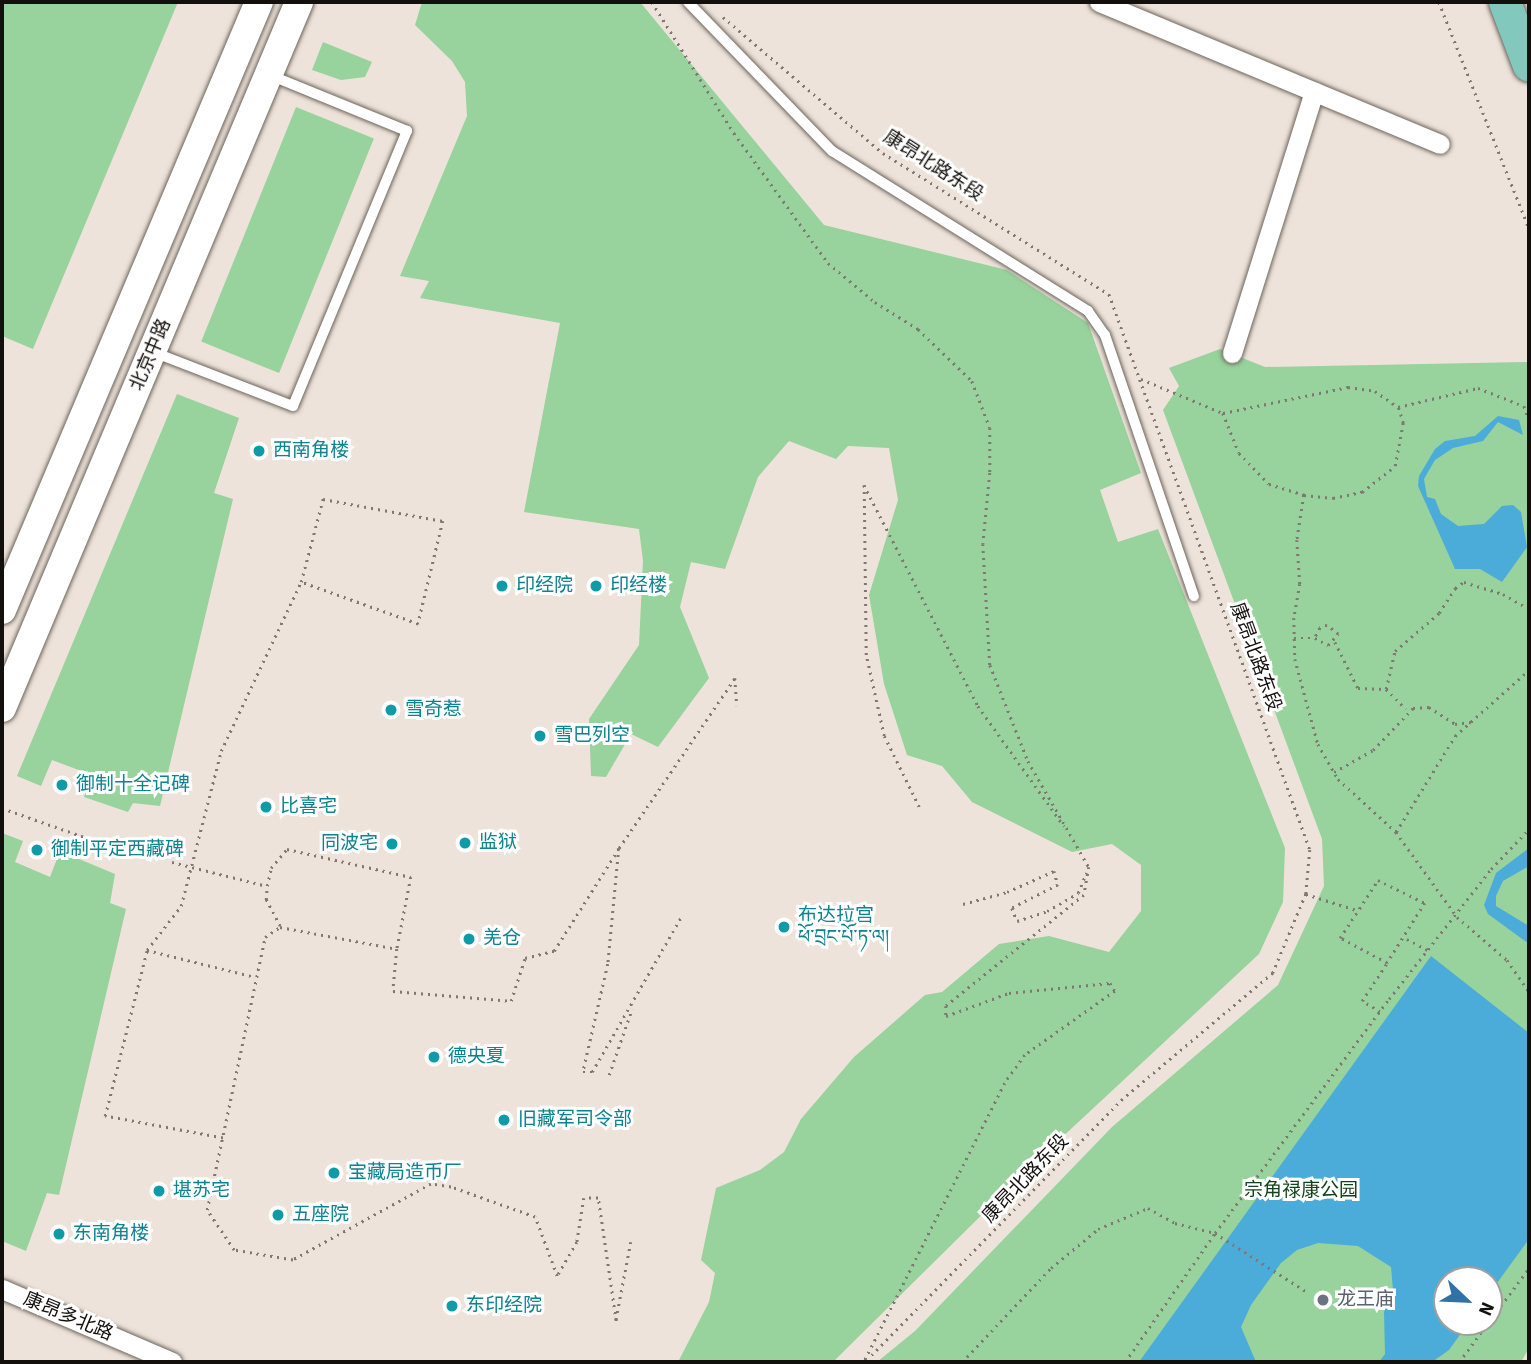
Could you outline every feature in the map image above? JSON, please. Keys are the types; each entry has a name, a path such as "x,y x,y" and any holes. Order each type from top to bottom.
{"main road":[{"name":"北京中路","path":"2,610 259,2"},
{"name":"北京中路","path":"2,708 299,2"},
{"path":"1505,2 1529,66"}],"street":[{"path":"1098,2 1440,144"},
{"path":"1232,354 1314,92"},
{"name":"康昂多北路","path":"2,1289 172,1362"}],"lane":[{"path":"688,2 832,151 1088,311 1105,335 1194,596"},
{"path":"152,352 293,407 407,131 268,75"}],"path":[{"path":"652,2 734,133 828,263 875,302 918,329 972,382 989,428 990,473 983,544 990,665 1028,761 1089,867 1084,895 946,1006 946,1016 1009,993 1110,983 1115,990 1025,1055 1005,1083 869,1359"},
{"path":"1439,2 1529,228"},
{"name":"康昂北路东段","path":"721,15 883,153 1109,294 1310,850 1306,894 1273,973 1123,1100 864,1362"},
{"path":"1141,379 1223,412 1348,387 1375,391 1398,408 1403,423 1395,466 1362,492 1333,498 1304,495 1269,484 1239,453 1223,412"},
{"path":"1398,408 1478,388 1524,406 1529,420"},
{"path":"919,807 884,736 866,655 864,485 978,706 1072,837"},
{"path":"1304,495 1294,638 1295,659 1318,744 1334,772 1396,832 1457,917 1507,960 1529,991"},
{"path":"223,1139 105,1116 147,950 181,906 220,751 301,582 323,499 443,521 418,624 301,582"},
{"path":"1386,689 1395,651 1439,613 1455,587 1464,582 1503,594 1529,609"},
{"path":"1315,638 1320,628 1328,625 1335,628 1335,642 1358,688 1386,689 1407,710"},
{"path":"1294,638 1315,638 1321,644 1335,642"},
{"path":"1396,832 1436,761 1471,722 1529,670"},
{"path":"281,927 266,900 267,886 271,868 287,849 411,877 397,949 393,991 511,1002 525,958 554,951 735,678 737,706"},
{"path":"1334,772 1373,750 1407,710 1429,707 1455,724 1471,722"},
{"path":"2,808 124,851"},
{"path":"1125,1362 1215,1233 1380,1012 1457,917 1491,869 1529,830"},
{"path":"620,848 608,964 583,1072 592,1072 681,917"},
{"path":"172,862 267,886"},
{"path":"963,904 1007,892 1054,871 1058,885 1012,908 1017,921 1078,893 1089,867"},
{"path":"1380,1012 1362,1001 1407,939 1425,903 1378,880 1356,909 1340,938 1387,963"},
{"path":"1306,894 1356,909"},
{"path":"397,949 281,927 265,937 207,1210 234,1250 293,1260 431,1184 451,1187 535,1217 557,1276 577,1242 584,1198 598,1198 616,1321 631,1242"},
{"path":"1407,939 1428,950"},
{"path":"147,950 255,977"},
{"path":"609,1076 634,1003"},
{"path":"962,1362 1051,1268 1098,1230 1148,1208 1175,1223 1215,1233 1307,1292"},
{"path":"1459,1362 1529,1268"}],"green space":[{"path":"2,2 178,2 33,349 2,336"},
{"path":"422,2 640,2 824,225 1007,270 1088,323 1141,473 1100,490 1118,542 1158,529 1285,848 1283,902 1259,954 1029,1168 833,1362 678,1362 709,1302 715,1273 701,1260 716,1188 760,1170 784,1152 801,1119 854,1057 925,995 942,992 999,944 1049,936 1109,952 1141,911 1141,865 1112,844 1072,852 972,802 942,766 907,755 884,684 869,595 898,500 889,448 848,446 836,459 789,441 758,477 725,569 691,562 680,607 709,678 658,747 631,734 606,777 591,776 589,719 639,645 643,561 639,529 524,512 560,323 420,298 429,281 400,276 467,116 465,82 452,61 415,25"},
{"path":"323,42 372,62 365,77 341,80 312,70"},
{"path":"296,107 374,138 279,373 201,342"},
{"name":"宗角禄康公园","path":"1220,349 1265,367 1529,362 1529,1348 1521,1362 877,1362 915,1331 1112,1127 1278,985 1324,886 1322,839 1163,410 1179,386 1169,368"},
{"path":"177,394 239,418 214,493 233,499 160,806 133,803 128,812 84,797 92,775 52,760 41,786 17,776"},
{"path":"2,833 23,841 15,862 50,877 60,851 115,874 110,903 126,909 59,1195 47,1193 26,1251 2,1241"}],"water":[{"path":"1498,416 1519,420 1523,435 1498,422 1483,441 1453,448 1435,460 1424,479 1427,497 1435,499 1441,514 1458,526 1484,524 1502,506 1513,505 1521,512 1527,547 1502,582 1480,569 1455,569 1418,486 1419,476 1435,449 1445,441 1475,436"},
{"path":"1529,848 1529,866 1503,881 1496,896 1496,906 1529,926 1529,944 1488,914 1484,905 1496,873"},
{"path":"1431,956 1529,1033 1529,1239 1503,1275 1503,1266 1433,1266 1433,1336 1459,1336 1449,1350 1432,1362 1379,1362 1385,1354 1384,1312 1393,1290 1391,1267 1358,1246 1318,1243 1297,1250 1281,1263 1251,1305 1241,1327 1256,1362 1139,1362"}],"place":[{"name":"西南角楼","path":"259,451"},
{"name":"印经院","path":"502,586"},
{"name":"印经楼","path":"596,586"},
{"name":"雪奇惹","path":"391,710"},
{"name":"雪巴列空","path":"540,736"},
{"name":"御制十全记碑","path":"62,785"},
{"name":"比喜宅","path":"266,807"},
{"name":"监狱","path":"465,843"},
{"name":"同波宅","path":"392,844"},
{"name":"御制平定西藏碑","path":"37,850"},
{"name":"布达拉宫 ཕོ་བྲང་པོ་ཏ་ལ།","path":"784,927"},
{"name":"羌仓","path":"469,939"},
{"name":"德央夏","path":"434,1057"},
{"name":"旧藏军司令部","path":"504,1120"},
{"name":"宝藏局造币厂","path":"334,1173"},
{"name":"堪苏宅","path":"159,1191"},
{"name":"五座院","path":"278,1215"},
{"name":"东南角楼","path":"59,1234"},
{"name":"龙王庙","path":"1323,1300"},
{"name":"东印经院","path":"452,1306"}]}
